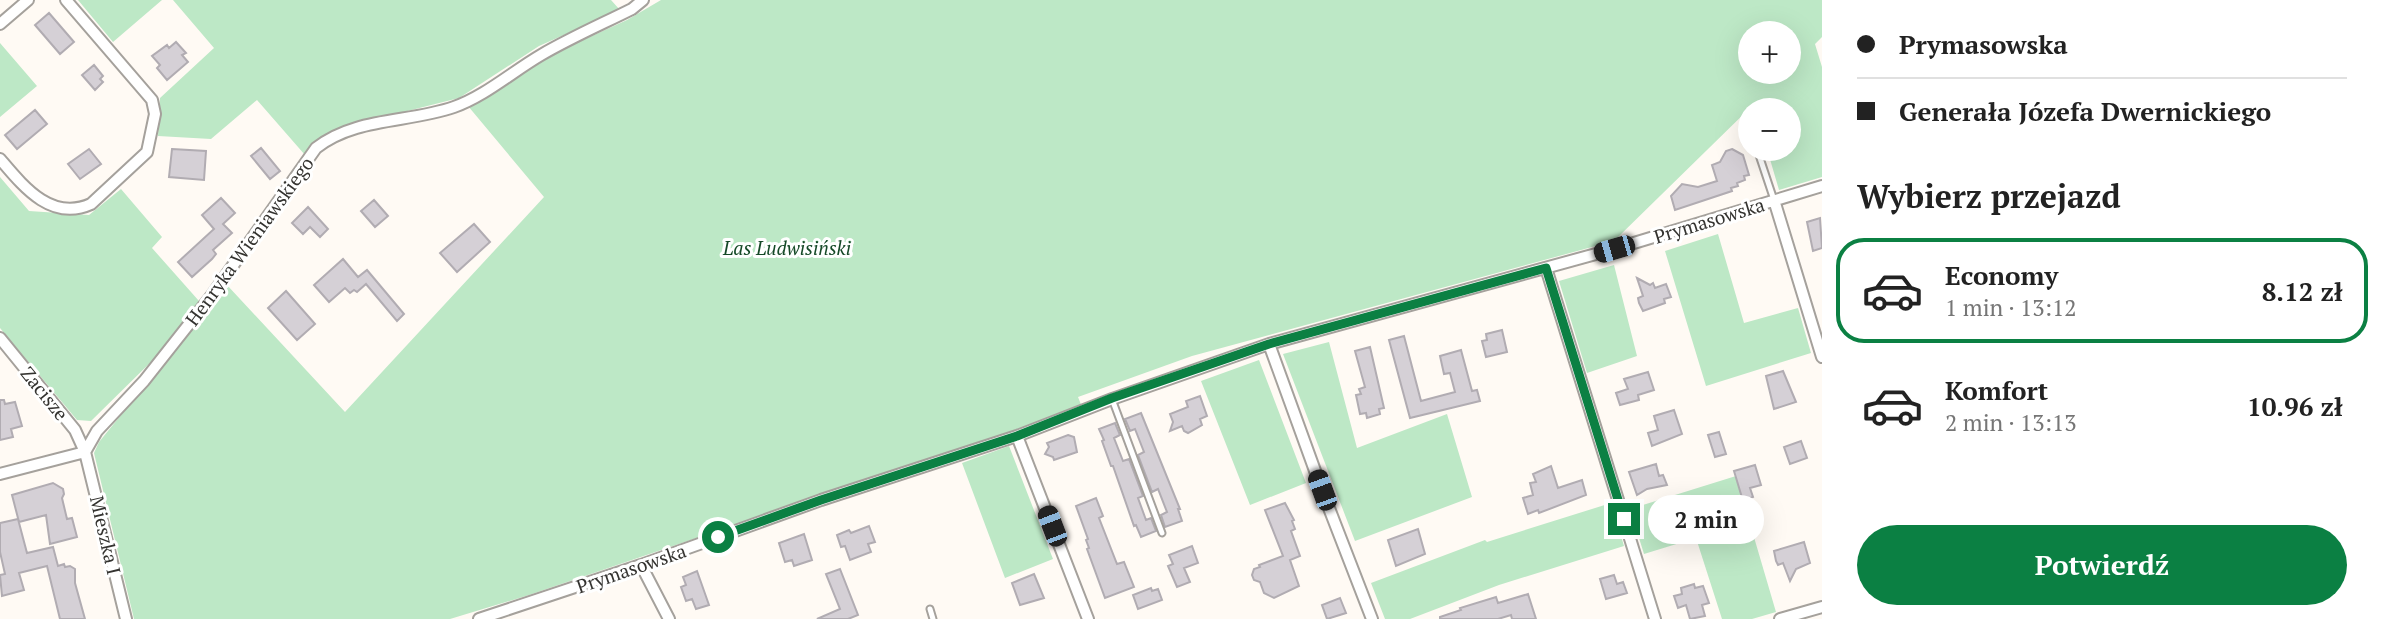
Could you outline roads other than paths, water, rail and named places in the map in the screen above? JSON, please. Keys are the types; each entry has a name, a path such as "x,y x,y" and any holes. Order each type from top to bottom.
{"street":[{"path":"0,24 28,0"},
{"path":"0,159 31,195 48,204 70,209 91,204 147,152 155,114 152,100 66,0"},
{"name":"Henryka Wieniawskiego","path":"85,452 97,431 144,381 212,295 316,148 328,138 361,127 453,108 543,54 632,9 643,0"},
{"name":"Prymasowska","path":"480,619 821,500 1017,436 1112,398 1269,344 1546,268 1822,186"},
{"path":"1774,200 1822,357"},
{"path":"1546,268 1655,619"},
{"name":"Zacisze","path":"0,338 75,430 85,452"},
{"path":"1269,344 1372,619"},
{"path":"1017,436 1088,619"},
{"path":"0,474 85,452"},
{"name":"Mieszka I","path":"85,452 125,619"},
{"path":"641,565 669,619"},
{"path":"1780,619 1822,607"}],"lane":[{"path":"1761,161 1774,200"},
{"path":"1112,398 1162,533"},
{"path":"930,609 933,619"}],"park label":[{"name":"Las Ludwisiński","path":"787,247"}]}
